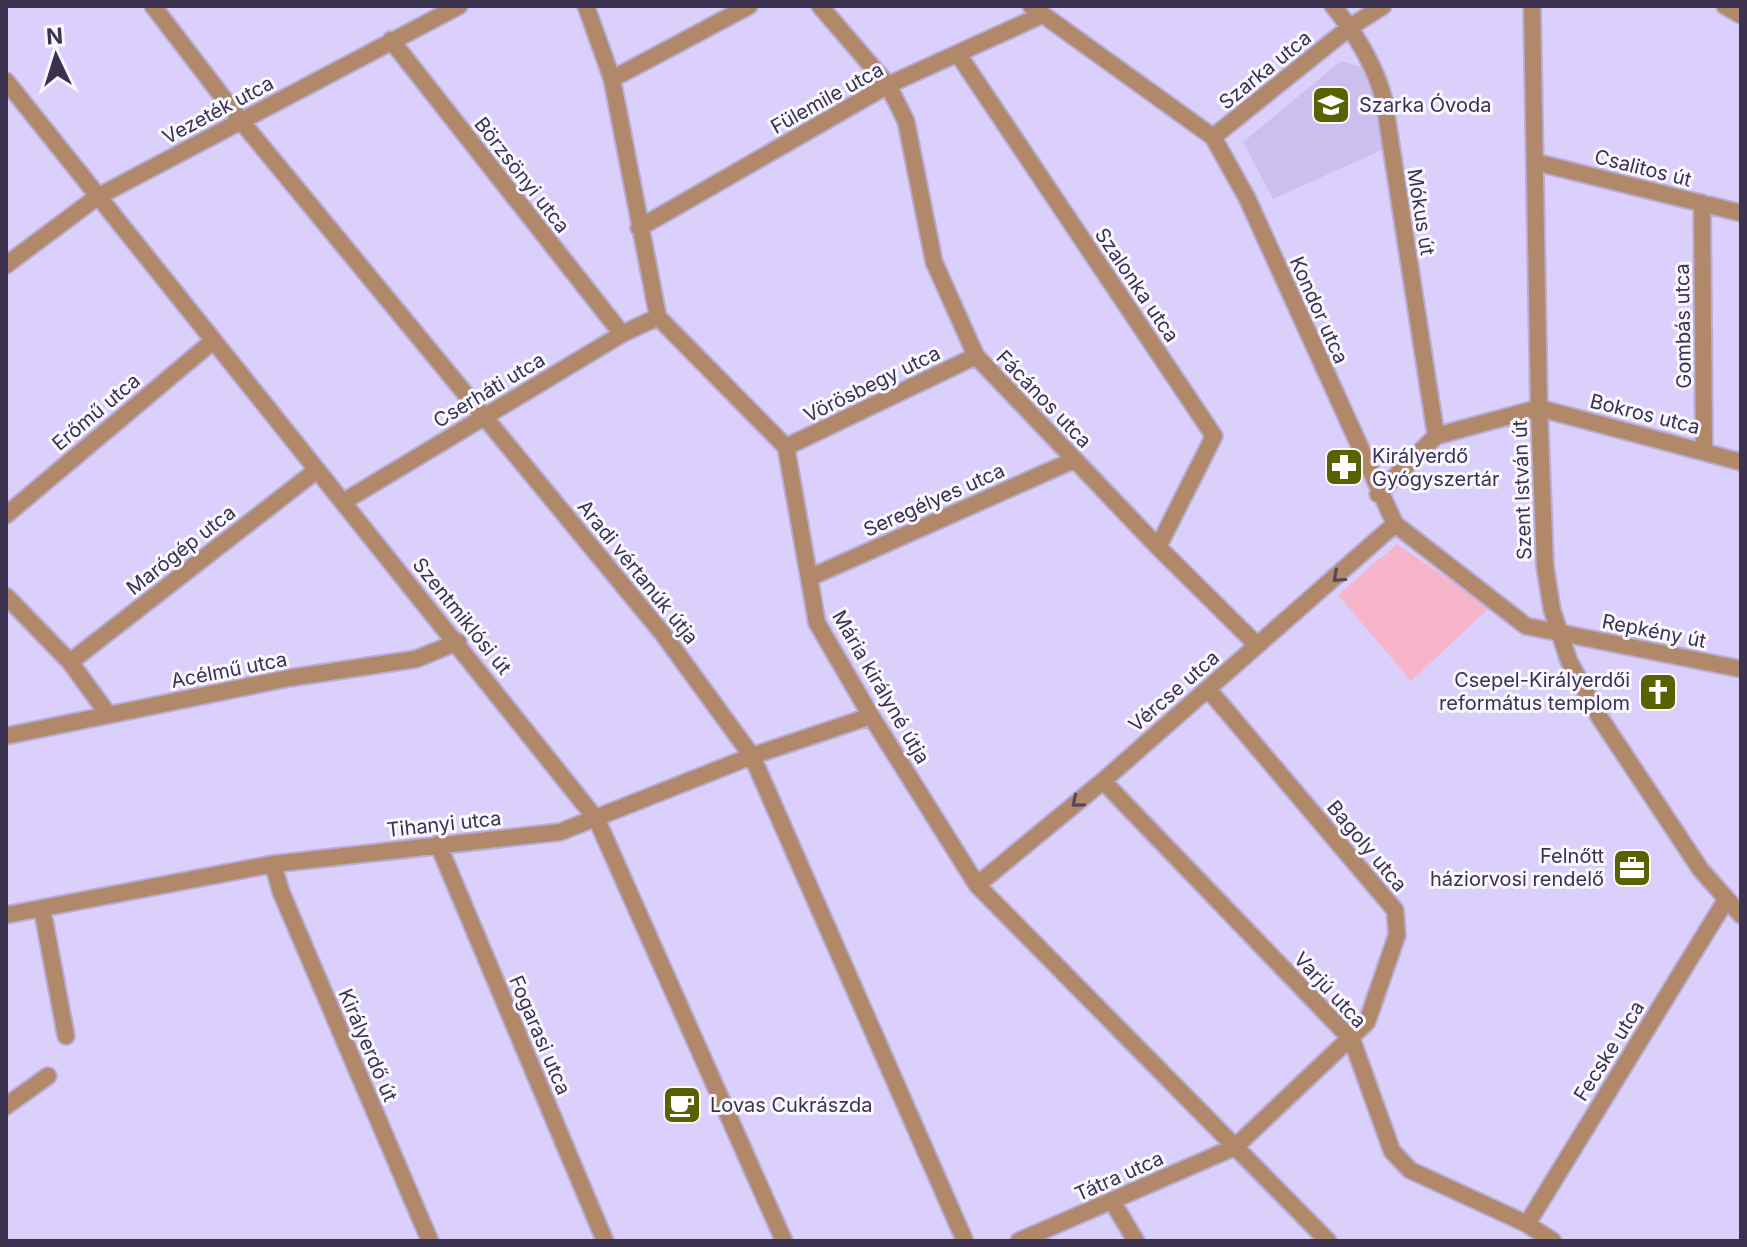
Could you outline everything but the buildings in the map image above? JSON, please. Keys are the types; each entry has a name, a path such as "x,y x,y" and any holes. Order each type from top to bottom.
{"street":[{"name":"Aradi vértanúk útja","path":"153,6 241,121 663,634 752,756 965,1241"},
{"name":"Vezeték utca","path":"6,265 97,197 459,6"},
{"path":"586,6 612,79 658,317 786,447"},
{"path":"612,79 749,6"},
{"name":"Fácános utca","path":"820,6 888,85 906,121 934,262 976,356 1158,547 1257,645"},
{"name":"Mókus út","path":"1333,6 1350,27 1379,80 1384,100 1436,436"},
{"name":"Szarka utca","path":"1213,137 1350,27 1383,6"},
{"name":"Szent István út","path":"1532,6 1545,566 1559,632 1583,690 1600,718 1701,870 1741,915"},
{"path":"1725,6 1741,15"},
{"name":"Fülemile utca","path":"639,228 888,85 958,54 1036,11"},
{"name":"Kondor utca","path":"1036,11 1213,137 1247,198 1378,494 1395,524 1526,626 1559,632"},
{"name":"Börzsönyi utca","path":"391,40 622,334"},
{"name":"Szalonka utca","path":"958,54 1214,436 1158,547"},
{"name":"Szentmiklósi út","path":"6,81 458,642 597,820 784,1241"},
{"name":"Csalitos út","path":"1535,162 1741,213"},
{"name":"Gombás utca","path":"1702,203 1704,450"},
{"name":"Cserháti utca","path":"343,502 622,334 658,317"},
{"name":"Erőmű utca","path":"6,515 213,341"},
{"name":"Vörösbegy utca","path":"786,447 976,356"},
{"path":"1378,494 1436,436 1539,408"},
{"name":"Bokros utca","path":"1539,408 1741,462"},
{"name":"Mária királyné útja","path":"786,447 817,623 977,885 1328,1241"},
{"name":"Seregélyes utca","path":"811,577 1074,460"},
{"name":"Marógép utca","path":"70,662 317,470"},
{"name":"Vércse utca","path":"977,885 1103,781 1395,524"},
{"path":"6,596 70,662 108,714"},
{"name":"Repkény út","path":"1559,632 1741,669"},
{"name":"Acélmű utca","path":"6,736 289,678 416,659 458,642"},
{"name":"Bagoly utca","path":"1208,689 1395,910 1397,935 1367,1022 1352,1040 1235,1147"},
{"name":"Tihanyi utca","path":"6,915 273,864 560,832 597,820 752,756 871,716"},
{"name":"Varjú utca","path":"1103,781 1352,1040 1392,1151 1410,1170 1527,1224 1553,1241"},
{"name":"Fogarasi utca","path":"438,844 605,1241"},
{"name":"Királyerdő út","path":"273,864 281,892 430,1241"},
{"name":"Fecske utca","path":"1527,1224 1726,900"},
{"path":"42,908 66,1036"},
{"path":"6,1106 48,1076"},
{"name":"Tátra utca","path":"1019,1241 1235,1147"},
{"path":"1112,1201 1136,1241"}],"shaded area":[{"name":"Szarka Óvoda","path":"1341,61 1366,68 1384,149 1273,199 1243,142"},
{"path":"1397,544 1490,607 1411,681 1338,595"}],"place":[{"name":"Szarka Óvoda","path":"1331,105"},
{"name":"Királyerdő Gyógyszertár","path":"1344,467"},
{"name":"Csepel-Királyerdői református templom","path":"1658,692"},
{"name":"Felnőtt háziorvosi rendelő","path":"1632,868"},
{"name":"Lovas Cukrászda","path":"682,1105"}]}
